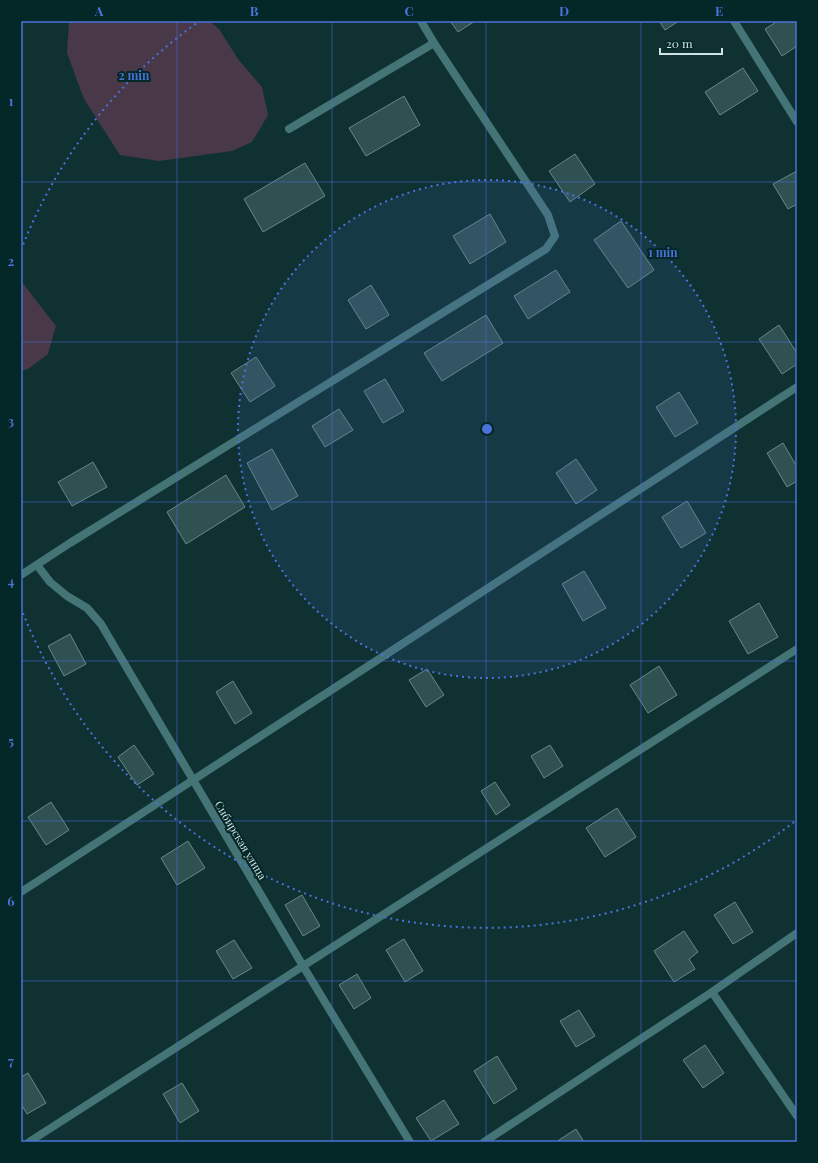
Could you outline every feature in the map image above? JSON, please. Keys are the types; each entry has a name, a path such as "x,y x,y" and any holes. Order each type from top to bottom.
{"street":[{"path":"21,575 70,543 546,249 555,236 548,216 421,21"},
{"path":"734,21 797,122"},
{"path":"289,129 434,43"},
{"path":"21,892 797,387"},
{"name":"Сибирская улица","path":"37,564 50,582 67,596 87,608 101,624 303,966 410,1142"},
{"path":"29,1142 797,649"},
{"path":"484,1142 712,992 797,934"},
{"path":"712,992 797,1116"}],"shaded area":[{"path":"69,21 209,21 219,29 238,59 262,87 268,115 252,142 232,151 159,161 120,155 84,99 67,53"},
{"path":"21,281 56,326 48,354 28,369 21,371"}],"building":[{"path":"450,21 475,21 458,32"},
{"path":"659,21 679,21 665,30"},
{"path":"778,21 797,21 797,46 782,56 765,29"},
{"path":"743,68 758,91 720,115 705,92"},
{"path":"404,96 420,125 366,156 349,128"},
{"path":"575,154 595,184 570,202 549,171"},
{"path":"305,163 325,196 263,232 244,199"},
{"path":"797,171 797,204 788,209 773,184"},
{"path":"490,214 506,242 470,264 453,236"},
{"path":"621,221 654,270 628,288 594,240"},
{"path":"556,270 570,292 528,319 514,296"},
{"path":"371,285 389,315 366,329 348,300"},
{"path":"486,315 503,343 442,381 424,353"},
{"path":"779,325 797,353 797,364 782,374 759,339"},
{"path":"256,357 275,386 250,402 231,373"},
{"path":"385,379 404,411 383,423 364,391"},
{"path":"679,392 698,423 675,437 656,407"},
{"path":"339,409 353,430 325,447 312,426"},
{"path":"783,443 797,467 797,481 787,487 767,453"},
{"path":"272,449 298,496 272,510 247,463"},
{"path":"576,459 597,490 576,504 556,473"},
{"path":"93,462 107,487 72,506 58,482"},
{"path":"226,475 245,507 186,544 167,512"},
{"path":"687,501 706,533 681,548 662,517"},
{"path":"584,571 606,608 583,621 562,584"},
{"path":"759,603 778,637 748,654 729,621"},
{"path":"70,634 86,664 64,676 48,646"},
{"path":"659,666 677,695 648,713 630,685"},
{"path":"427,669 444,695 426,707 409,680"},
{"path":"233,681 252,713 235,724 216,692"},
{"path":"134,745 154,774 137,785 118,757"},
{"path":"550,745 563,766 544,778 531,756"},
{"path":"495,782 510,805 496,815 481,791"},
{"path":"51,802 69,830 46,845 28,817"},
{"path":"617,808 636,837 605,857 586,828"},
{"path":"188,841 205,868 177,885 161,858"},
{"path":"302,895 320,926 303,936 285,905"},
{"path":"735,902 753,932 733,944 714,915"},
{"path":"684,931 698,952 689,959 695,969 674,982 654,951"},
{"path":"404,939 423,971 405,982 386,950"},
{"path":"234,940 252,968 233,979 216,951"},
{"path":"357,974 371,998 354,1009 339,985"},
{"path":"579,1010 595,1036 576,1047 560,1021"},
{"path":"705,1045 724,1073 703,1088 683,1060"},
{"path":"497,1056 517,1089 494,1104 474,1071"},
{"path":"28,1073 46,1103 27,1114 21,1104 21,1077"},
{"path":"182,1083 199,1111 180,1123 163,1094"},
{"path":"444,1100 459,1124 431,1141 416,1118"},
{"path":"576,1129 584,1142 556,1142"}]}
